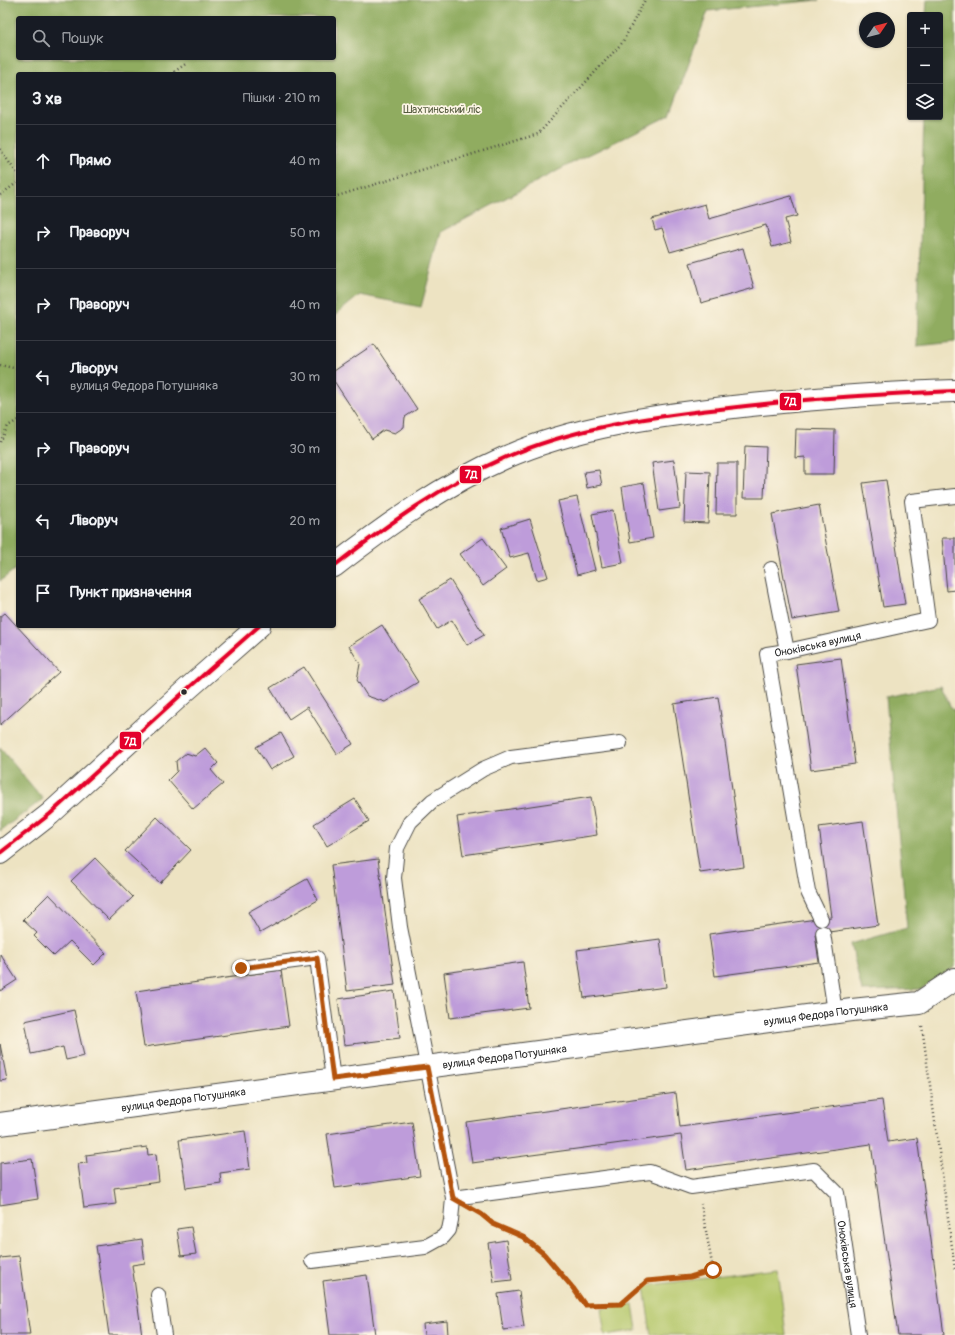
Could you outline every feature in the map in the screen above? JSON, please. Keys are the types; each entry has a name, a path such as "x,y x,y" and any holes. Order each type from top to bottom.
{"street":[{"path":"336,564 373,536 460,480 504,458 546,442 591,430 661,415 812,398 955,391"},
{"path":"0,853 50,814 257,628"},
{"name":"вулиця Федора Потушняка","path":"0,1124 835,1012 919,1003 955,980"}],"lane":[{"name":"Оноківська вулиця","path":"821,919 808,892 767,654 928,620 912,501 955,496"},
{"path":"771,569 787,651"},
{"path":"312,1261 425,1247 443,1237 449,1230 452,1220 453,1198 400,927 394,878 397,848 410,822 432,801 483,769 511,757 620,743"},
{"path":"824,933 835,1012"},
{"path":"241,968 317,958 333,1079"},
{"name":"Оноківська вулиця","path":"698,1186 814,1170 837,1194 858,1335"},
{"path":"453,1198 650,1172 692,1187 698,1186"},
{"path":"158,1295 164,1335"}],"path":[{"path":"336,196 538,134 622,43 645,0"},
{"path":"174,72 187,63"},
{"path":"0,149 16,172"},
{"path":"0,195 16,183"},
{"path":"0,365 16,369"},
{"path":"0,442 8,426 16,421"},
{"path":"919,1003 955,1269"},
{"path":"453,1198 481,1214 493,1224 523,1237 538,1249 573,1288 585,1305 621,1304 647,1281 690,1277 713,1270 698,1186"}],"green space":[{"name":"Шахтинський ліс","path":"0,0 819,0 708,11 670,115 574,162 441,232 421,307 360,295 336,314 336,72 16,72 16,569 0,581"},
{"path":"927,0 955,0 955,342 917,346 924,120 943,120 943,12 926,12"},
{"path":"941,686 950,706 955,710 955,967 921,989 862,991 851,944 907,928 886,697"},
{"path":"0,748 43,799 0,831"},
{"path":"778,1269 786,1335 651,1335 644,1286"},
{"path":"633,1304 637,1330 605,1335 601,1309"}],"building":[{"path":"791,196 797,216 785,219 791,242 772,247 766,225 670,252 662,228 655,230 652,219 705,204 709,219"},
{"path":"743,248 754,288 701,303 690,263"},
{"path":"374,344 417,409 405,417 404,427 395,433 384,430 372,439 336,384 336,370"},
{"path":"796,429 835,430 834,474 805,474 805,457 795,458"},
{"path":"745,446 766,447 764,498 743,498"},
{"path":"674,460 680,508 659,511 652,463"},
{"path":"717,463 737,463 737,514 716,514"},
{"path":"599,470 602,485 587,488 584,472"},
{"path":"686,471 710,472 708,523 684,522"},
{"path":"886,480 905,604 883,607 863,483"},
{"path":"644,483 653,538 630,542 622,487"},
{"path":"577,497 595,570 577,575 558,501"},
{"path":"819,505 839,612 792,620 772,514"},
{"path":"613,510 623,563 602,567 592,514"},
{"path":"530,519 548,577 537,580 529,553 510,558 501,528"},
{"path":"483,538 506,569 483,586 460,554"},
{"path":"942,538 955,538 955,590 947,591"},
{"path":"450,580 484,635 467,645 452,620 437,629 419,599"},
{"path":"5,613 16,625 16,628 19,628 59,672 0,725 0,617"},
{"path":"382,625 418,682 385,702 367,696 357,680 360,664 349,646"},
{"path":"841,658 855,764 811,770 796,664"},
{"path":"304,667 353,744 337,754 307,707 289,719 270,688"},
{"path":"718,697 744,867 700,873 674,704"},
{"path":"281,733 294,756 270,770 256,747"},
{"path":"205,748 218,763 211,770 223,784 193,809 168,780 177,771 176,761 186,753 195,756"},
{"path":"591,797 597,835 463,855 457,817"},
{"path":"355,799 369,821 327,846 314,824"},
{"path":"157,817 191,850 160,883 125,851"},
{"path":"863,821 878,925 815,934 819,962 715,976 709,934 831,917 819,827"},
{"path":"95,858 133,897 109,920 71,881"},
{"path":"378,859 395,985 347,991 331,865"},
{"path":"307,879 318,900 260,933 248,912"},
{"path":"49,894 106,953 94,965 70,941 54,956 34,936 37,933 23,920"},
{"path":"660,939 666,987 584,998 577,950"},
{"path":"0,954 17,980 0,991"},
{"path":"523,962 529,1008 450,1018 444,973"},
{"path":"281,970 289,1026 144,1047 136,991"},
{"path":"394,991 400,1038 344,1045 338,999"},
{"path":"74,1010 84,1056 66,1060 63,1047 31,1054 25,1021"},
{"path":"0,1044 7,1080 0,1081"},
{"path":"676,1093 680,1127 882,1100 888,1142 917,1138 944,1335 898,1335 871,1144 686,1170 681,1135 472,1163 466,1122"},
{"path":"412,1122 420,1176 335,1188 327,1134"},
{"path":"245,1131 250,1169 220,1173 221,1183 186,1188 179,1140"},
{"path":"147,1147 148,1155 156,1154 159,1182 114,1188 116,1204 84,1208 78,1164 87,1163 86,1155"},
{"path":"32,1159 38,1199 0,1205 0,1163"},
{"path":"191,1227 196,1254 181,1256 177,1229"},
{"path":"142,1239 145,1263 132,1265 142,1335 109,1335 96,1246"},
{"path":"506,1240 512,1280 494,1282 488,1243"},
{"path":"19,1256 30,1335 0,1335 0,1258"},
{"path":"367,1275 375,1335 330,1335 323,1281"},
{"path":"519,1291 524,1327 503,1330 498,1294"},
{"path":"447,1321 448,1335 424,1335 423,1324"}],"transit line":[{"name":"7Д","path":"336,564 395,521 459,480 504,458 583,431 638,420 749,405 867,395 955,391"},
{"name":"7Д","path":"0,853 50,814 257,628"}],"route":[{"path":"241,968 317,958 333,1079 427,1067 453,1198 481,1214 493,1224 523,1237 544,1254 573,1288 585,1305 621,1304 647,1281 690,1277 713,1270"}]}
